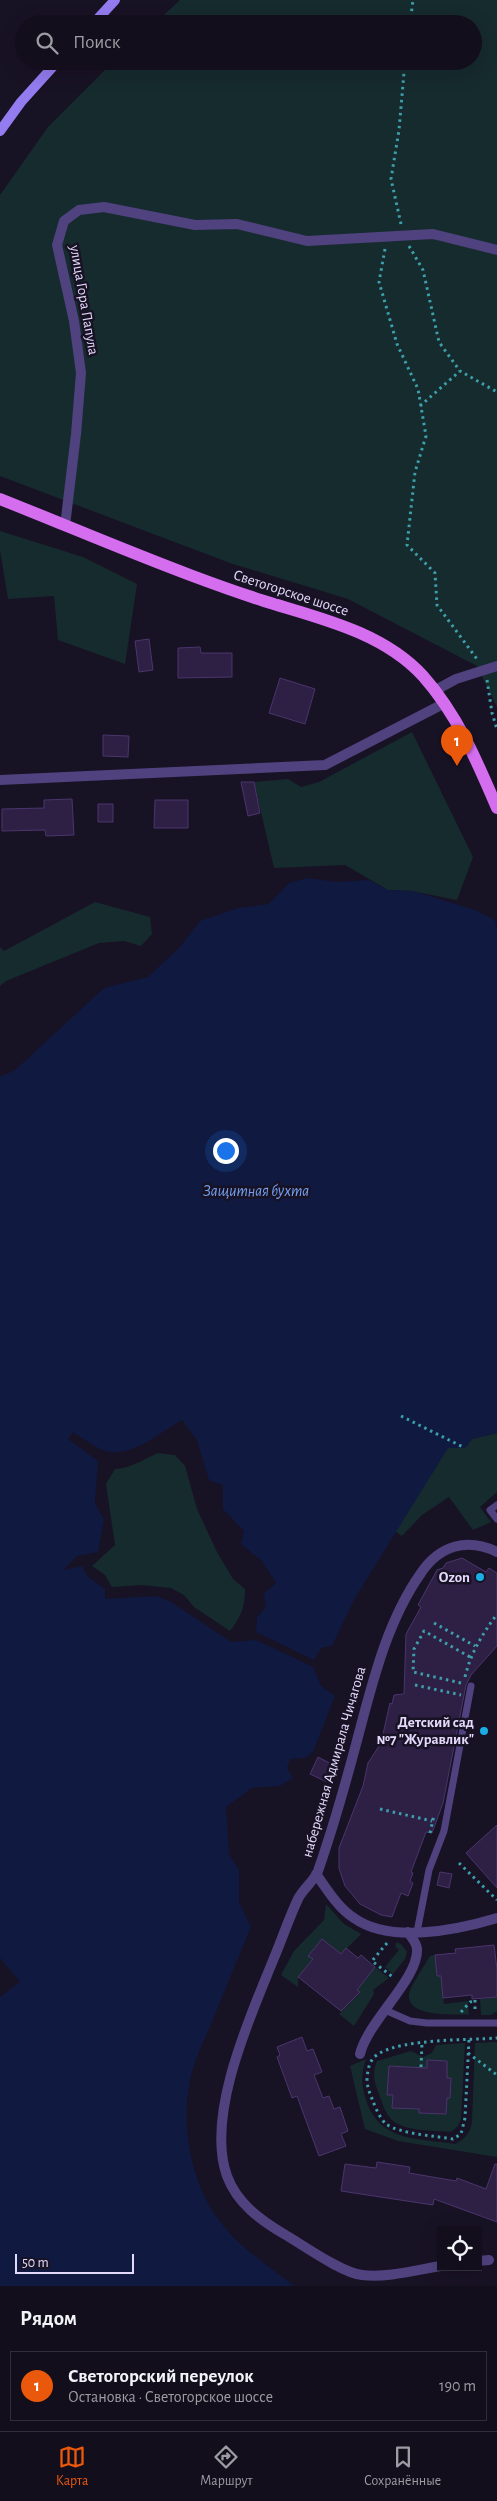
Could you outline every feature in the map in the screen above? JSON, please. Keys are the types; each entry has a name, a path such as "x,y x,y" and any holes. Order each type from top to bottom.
{"main road":[{"path":"101,15 115,0"},
{"path":"0,131 21,102 50,70"},
{"name":"Светогорское шоссе","path":"0,499 244,595 353,630 381,644 402,658 423,676 444,704 460,727 497,808"}],"street":[{"name":"улица Гора Папула","path":"65,526 81,373 74,321 57,245 64,221 79,210 104,207 195,225 237,224 307,241 433,234 497,250"},
{"path":"434,692 456,679 497,666"},
{"path":"0,780 325,765 444,704"},
{"name":"набережная Адмирала Чичагова","path":"437,2267 377,2275 360,2275 346,2270 258,2217 236,2193 227,2176 221,2137 228,2086 258,1997 299,1897 316,1874 350,1766 378,1666 395,1622 421,1573 434,1558 450,1546 470,1543 486,1546 497,1552"},
{"path":"316,1874 338,1904 353,1918 368,1926 413,1932 474,1925 497,1918"},
{"path":"360,2054 364,2040 416,1960 418,1947 413,1932"}],"lane":[{"path":"497,1505 490,1510 497,1519"},
{"path":"413,1932 429,1870 444,1831 468,1685"},
{"path":"385,2010 410,2021 427,2023 497,2022"}],"path":[{"path":"411,15 413,0"},
{"path":"404,70 399,130 391,178 403,235 423,270 439,342 460,371 496,390"},
{"path":"388,236 379,282 397,344 418,389 426,436 416,472 407,545 436,573 438,605"},
{"path":"420,407 460,371"},
{"path":"401,1416 465,1448"},
{"path":"434,1623 476,1644 497,1614"},
{"path":"468,1685 413,1672 414,1649 424,1631 470,1657"},
{"path":"415,1685 461,1695"},
{"path":"380,1809 432,1821"},
{"path":"459,1863 497,1900"},
{"path":"394,1978 372,1961 396,1931"},
{"path":"457,2016 470,2002 475,2000 475,2017"},
{"path":"469,2040 465,2118 461,2134 453,2139 398,2130 385,2123 374,2104 367,2085 368,2070 372,2058 382,2052 422,2043 497,2038"},
{"path":"421,2067 422,2043"},
{"path":"468,2053 497,2075"}],"green space":[{"path":"180,0 497,0 497,707 477,666 348,599 230,563 0,476 0,195 48,127 105,70 482,70 482,15 164,15"},
{"path":"0,531 83,557 137,584 125,664 58,640 54,596 8,599 0,550"},
{"path":"412,732 473,857 457,900 412,891 388,890 345,865 274,868 254,782 288,779 301,787 319,782"},
{"path":"95,902 150,917 152,934 141,946 124,941 99,943 6,981 0,986 0,947 4,951"},
{"path":"497,1433 497,1492 480,1507 491,1522 473,1530 449,1497 422,1515 402,1536 395,1531 448,1447 465,1448 472,1439"},
{"path":"158,1453 175,1455 185,1466 197,1509 217,1552 233,1579 245,1589 242,1611 230,1631 194,1607 184,1595 171,1588 142,1585 112,1587 105,1575 92,1566 115,1545 106,1484 115,1469 132,1465"},
{"path":"326,1904 344,1924 361,1934 341,1954 322,1939 308,1956 313,1959 298,1977 298,1987 281,1975 294,1951 324,1920"},
{"path":"397,1942 407,1952 405,1959 393,1974 385,1967 399,1950 395,1946"},
{"path":"435,1955 437,1976 441,1976 444,2004 468,2001 469,2015 423,2011 410,2002 409,1994 412,1986 430,1956"},
{"path":"375,1967 389,1978 373,1990 374,1994 354,2026 339,2014 360,1993 357,1990"},
{"path":"497,1997 497,2011 491,2015 481,2015 480,1999"},
{"path":"497,2042 497,2157 398,2141 365,2129 350,2066 366,2059 362,2079 364,2094 372,2114 380,2124 390,2131 414,2139 455,2144 459,2142 470,2129 472,2122 475,2043"},
{"path":"465,2043 461,2119 458,2126 451,2132 411,2128 396,2123 385,2111 375,2081 374,2070 377,2061 411,2051 423,2057 432,2053 436,2045","holes":["428,2061 447,2062 447,2078 451,2079 450,2097 447,2098 446,2114 419,2113 420,2099 392,2108 393,2095 387,2094 389,2066 427,2068"]}],"water":[{"name":"Защитная бухта","path":"308,878 337,882 369,880 388,890 413,891 475,910 495,920 497,929 497,1433 472,1439 465,1448 448,1448 355,1598 332,1646 321,1648 314,1660 256,1632 257,1617 266,1607 264,1593 276,1583 262,1561 241,1544 244,1531 223,1509 223,1485 209,1480 197,1440 182,1420 143,1444 122,1452 100,1449 73,1432 68,1439 98,1461 95,1503 104,1520 98,1552 77,1556 63,1570 82,1566 88,1577 105,1589 105,1599 157,1596 171,1602 231,1642 256,1640 313,1667 321,1686 335,1696 313,1752 305,1758 290,1759 287,1768 293,1778 280,1786 252,1788 226,1807 229,1854 239,1870 239,1902 251,1927 195,2062 190,2078 187,2104 188,2140 192,2159 203,2194 212,2210 238,2242 294,2286 0,2286 0,1997 20,1982 0,1958 0,1077 15,1070 104,988 148,977 180,947 200,921 238,908 269,904 289,883"}],"building":[{"path":"149,639 153,670 139,672 135,641"},
{"path":"200,647 201,653 232,653 232,677 178,678 178,648"},
{"path":"280,678 315,689 305,724 269,713"},
{"path":"103,735 129,736 128,757 103,756"},
{"path":"241,782 254,782 260,813 248,816"},
{"path":"72,799 74,835 46,836 45,830 2,831 2,809 44,808 44,800"},
{"path":"155,800 188,800 188,828 154,828"},
{"path":"98,804 113,804 113,822 98,822"},
{"path":"462,1558 486,1572 489,1568 497,1573 497,1646 471,1675 466,1685 443,1803 432,1833 426,1832 411,1872 413,1873 410,1881 413,1883 408,1896 401,1893 392,1917 381,1915 360,1904 345,1886 339,1868 339,1848 363,1786 368,1763 381,1743 390,1703 392,1704 394,1695 404,1694 406,1634 421,1607 418,1605 437,1570 443,1568 446,1563"},
{"path":"318,1757 337,1767 329,1783 310,1774"},
{"path":"497,1825 497,1888 466,1853"},
{"path":"440,1872 452,1874 449,1888 437,1885"},
{"path":"322,1939 341,1954 346,1948 358,1958 361,1955 375,1967 357,1990 360,1992 341,2011 298,1977 313,1959 308,1956"},
{"path":"494,1945 497,1969 497,1997 472,1999 472,1995 443,1998 441,1976 437,1976 435,1955 456,1953 455,1949"},
{"path":"302,2037 307,2051 313,2049 322,2072 314,2075 323,2098 329,2096 334,2109 340,2107 348,2131 341,2134 346,2146 319,2156 297,2096 292,2098 277,2057 280,2055 277,2047"},
{"path":"427,2060 447,2061 447,2078 451,2078 450,2098 447,2098 446,2114 419,2113 419,2109 392,2108 393,2095 387,2095 389,2066 427,2068"},
{"path":"377,2162 410,2167 409,2173 456,2181 457,2178 486,2189 495,2164 497,2164 497,2222 434,2199 433,2205 341,2191 345,2164 376,2168"}],"place":[{"name":"Светогорский переулок","path":"457,766"},
{"name":"Ozon","path":"480,1577"},
{"name":"Детский сад №7 \"Журавлик\"","path":"484,1731"}]}
